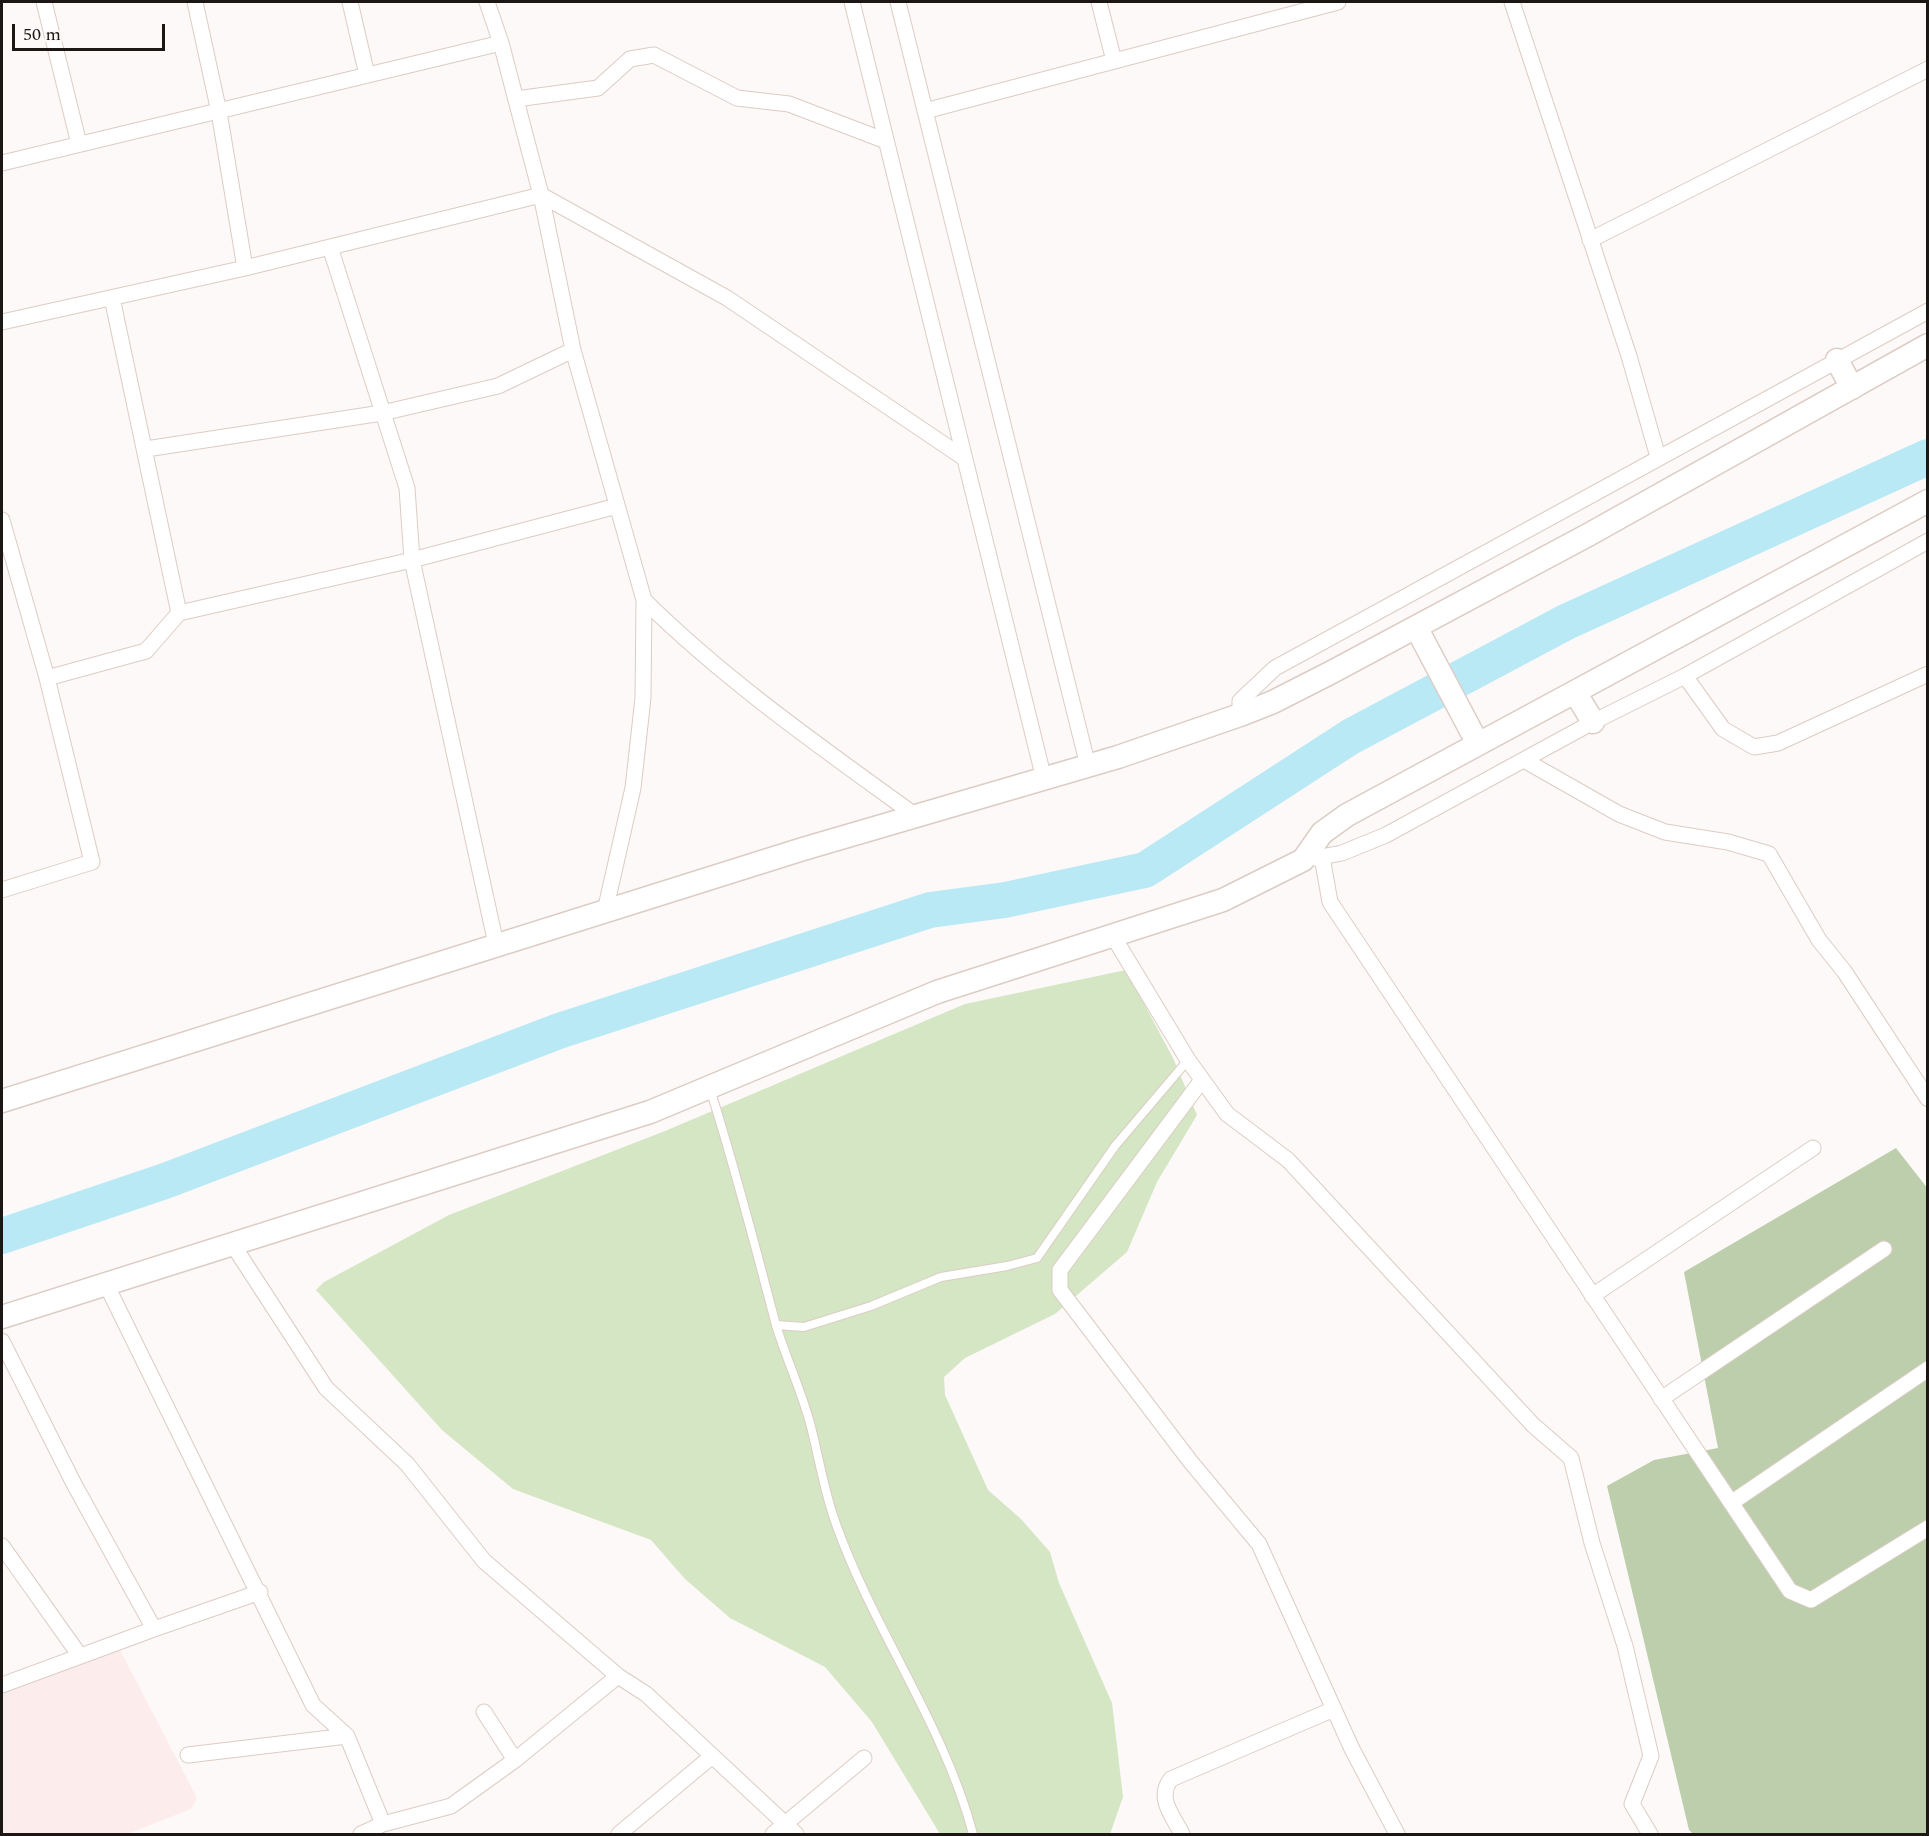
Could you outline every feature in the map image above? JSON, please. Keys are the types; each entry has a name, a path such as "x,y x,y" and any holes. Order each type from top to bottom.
{"street":[{"path":"44,2 79,144"},
{"path":"195,2 219,112 245,268"},
{"path":"350,2 367,75"},
{"path":"487,2 501,43 541,195 573,350 644,600 643,698 633,788 604,910"},
{"path":"852,2 1044,779"},
{"path":"898,2 1088,765"},
{"path":"1099,2 1114,61"},
{"path":"1275,2 1279,17"},
{"path":"925,111 1338,2"},
{"path":"1512,2 1658,457"},
{"path":"2,163 501,43"},
{"path":"516,99 598,88 630,59 654,55 737,98 789,104 886,141"},
{"path":"1590,240 1928,69"},
{"path":"2,322 245,268 541,195 727,298 964,458"},
{"path":"330,247 406,488 412,561 496,944"},
{"path":"112,298 179,613"},
{"path":"1240,715 1240,701 1275,668 1928,310"},
{"path":"2,1101 604,910 1044,779 1240,715 1273,702 1588,535 1928,345"},
{"path":"146,450 382,413 498,386 573,350"},
{"path":"1838,360 1852,388"},
{"path":"1928,501 1340,819 1323,833 1313,859 1330,902 1790,1591 1811,1600 1928,1528"},
{"path":"47,678 146,651 179,613 412,561 617,506"},
{"path":"2,520 47,678 92,862 2,890"},
{"path":"2,1317 650,1112 937,992 1223,900 1313,859 1357,848 1386,835 1593,722 1685,676 1928,541"},
{"path":"644,600 692,647 796,729 915,816"},
{"path":"1416,627 1478,744"},
{"path":"1685,676 1723,729 1754,747 1778,742 1928,674"},
{"path":"1575,692 1593,722"},
{"path":"1524,760 1619,814 1665,832 1728,842 1769,854 1819,940 1844,971 1928,1099"},
{"path":"1113,936 1188,1060 1227,1114 1288,1160 1533,1425 1571,1458 1592,1543 1625,1646 1651,1756 1632,1804 1650,1834"},
{"path":"1202,1080 1060,1270 1060,1290 1190,1461 1259,1544 1334,1709 1396,1834"},
{"path":"1592,1296 1813,1148"},
{"path":"233,1245 326,1388 407,1464 484,1561 618,1676 646,1694 784,1831 864,1758"},
{"path":"1661,1399 1884,1249"},
{"path":"106,1284 260,1592 313,1705 347,1736 383,1824"},
{"path":"2,1341 74,1484 154,1629"},
{"path":"1731,1503 1928,1369"},
{"path":"2,1546 80,1656"},
{"path":"3,1682 260,1592"},
{"path":"361,1834 383,1824 451,1806 515,1760 618,1676"},
{"path":"1182,1834 1164,1801 1165,1788 1171,1779 1334,1709"},
{"path":"484,1712 515,1760"},
{"path":"188,1755 347,1736"},
{"path":"619,1834 711,1757"}],"lane":[{"path":"776,1325 804,1327 871,1306 941,1277 1007,1266 1037,1258 1115,1146 1188,1060"},
{"path":"709,1088 741,1188 776,1325 810,1421 835,1522 861,1590 897,1653 952,1771 963,1797 973,1834"}],"shaded area":[{"path":"108,1650 120,1650 197,1798 191,1809 127,1834 2,1834 2,1691"}],"green space":[{"path":"1126,970 1173,1058 1197,1115 1157,1182 1127,1252 1055,1314 965,1358 944,1377 945,1395 988,1490 1021,1519 1050,1552 1059,1583 1112,1703 1123,1797 1110,1834 940,1834 872,1722 825,1667 730,1618 685,1579 651,1540 513,1489 442,1430 316,1290 324,1282 449,1215 665,1131 965,1004"},
{"path":"1896,1148 1928,1189 1927,1834 1693,1834 1689,1830 1607,1486 1654,1460 1718,1448 1684,1272"}],"waterway":[{"path":"2,1236 165,1181 559,1031 930,910 1005,900 1145,870 1350,737 1566,622 1928,457"}]}
